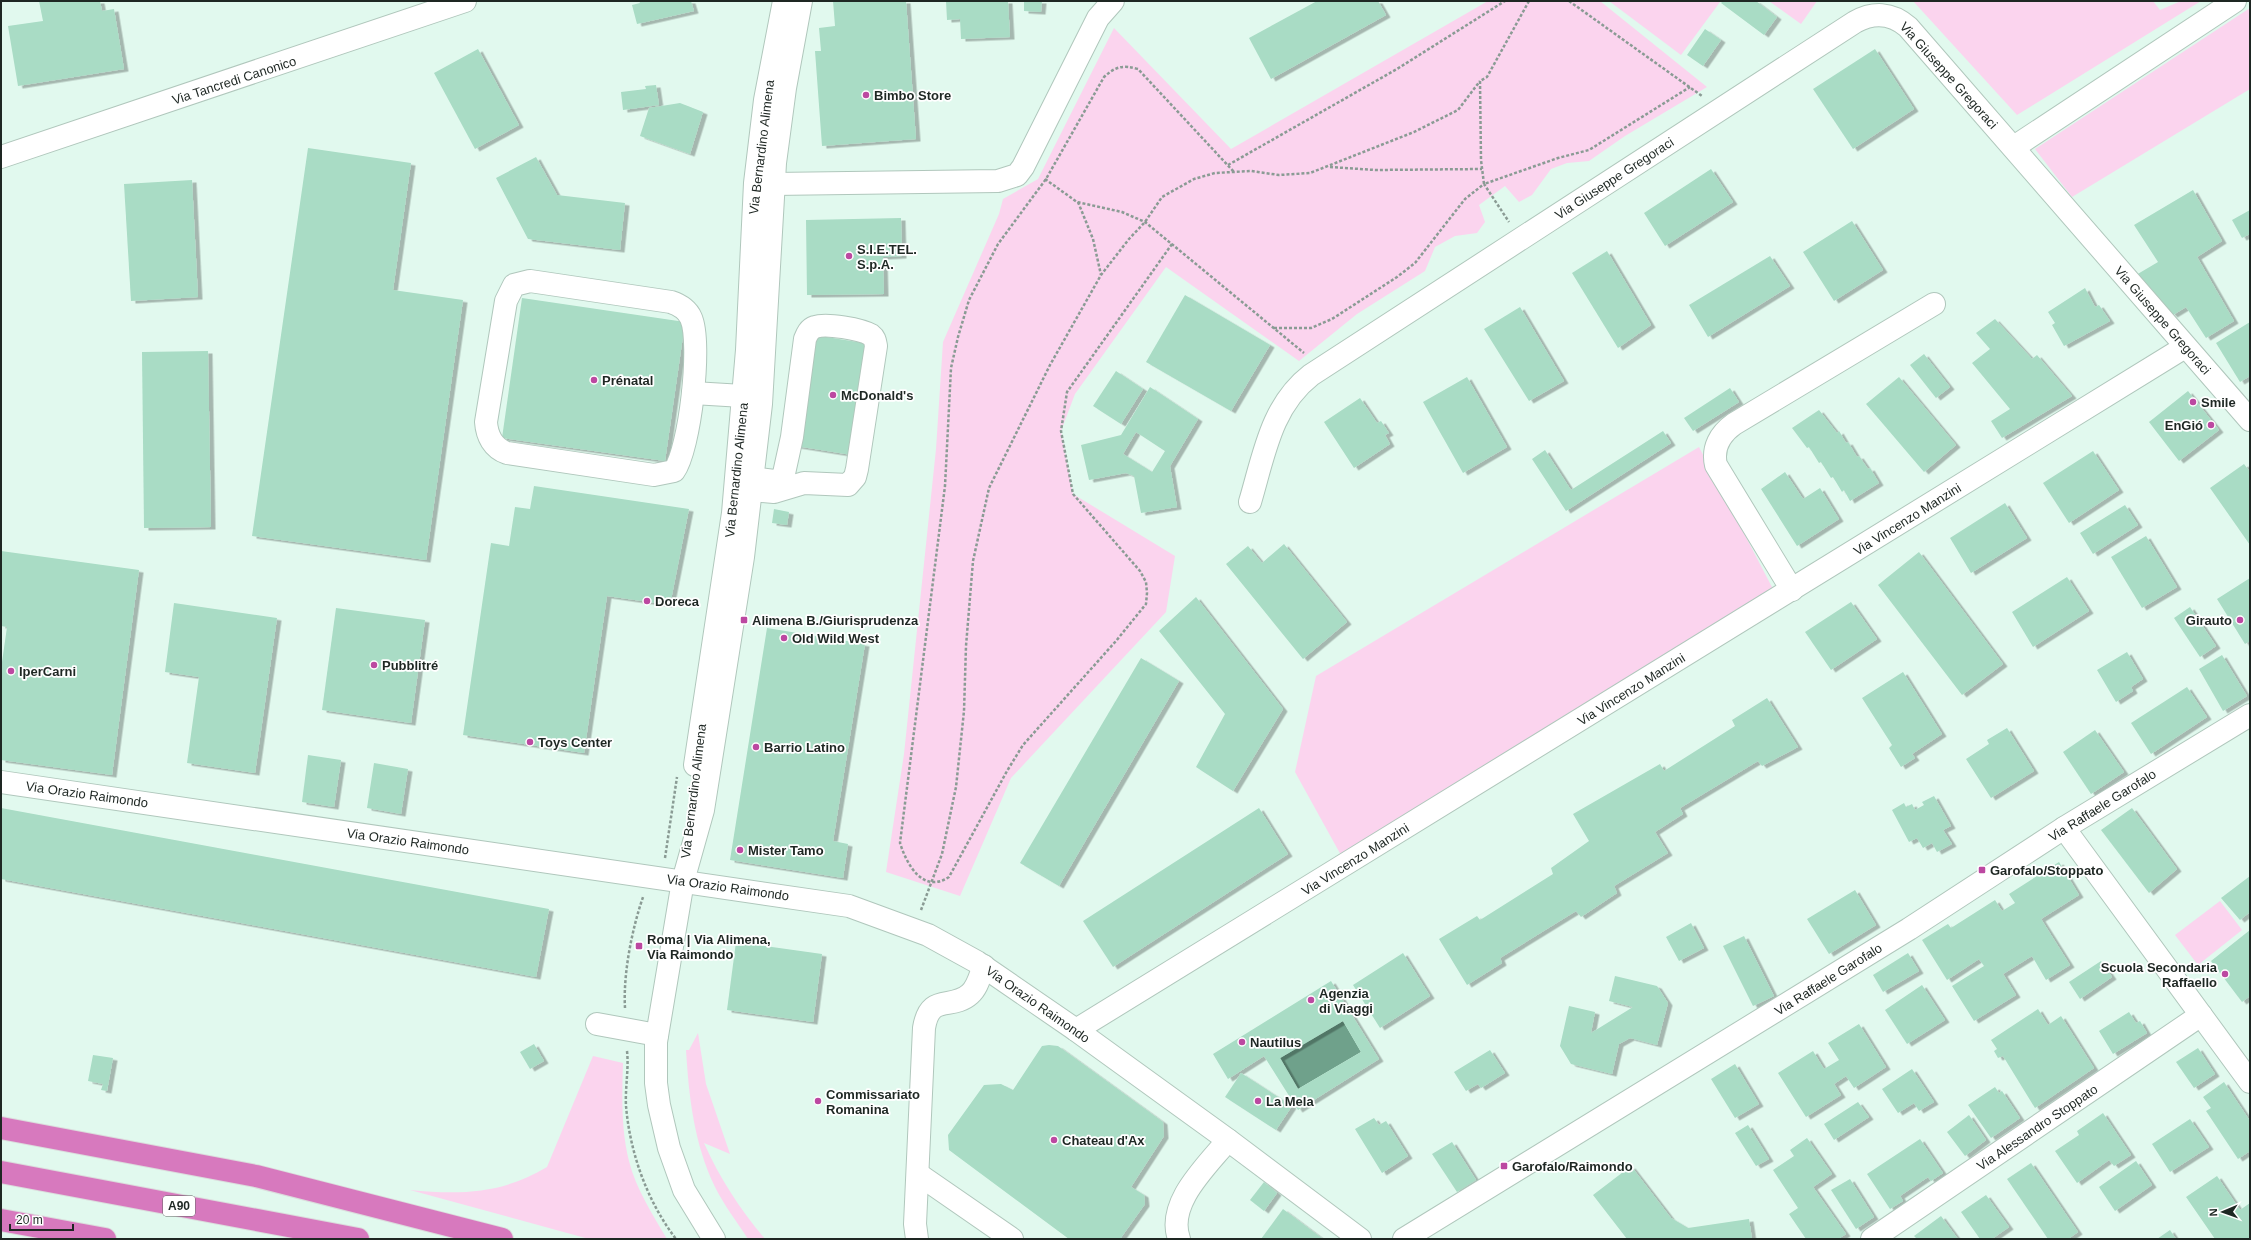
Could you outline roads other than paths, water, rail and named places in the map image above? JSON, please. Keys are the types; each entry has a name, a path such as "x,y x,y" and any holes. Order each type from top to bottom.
{"highway":[{"path":"1,1128 256,1176 502,1239"},
{"name":"A90","path":"1,1172 358,1239"},
{"path":"1,1220 105,1239"}],"street":[{"name":"Via Tancredi Canonico","path":"1,158 438,7 466,1"},
{"name":"Via Bernardino Alimena","path":"683,881 690,796 733,513 743,396 755,183 765,100 784,1"},
{"name":"Via Bernardino Alimena","path":"683,881 704,804 741,572 753,484 764,358 772,184 785,88 801,1"},
{"name":"Via Bernardino Alimena","path":"772,184 998,181 1016,175 1025,162 1098,18 1113,1"},
{"path":"2014,148 2235,1"},
{"name":"Via Giuseppe Gregoraci","path":"1250,502 1272,431 1282,407 1300,384 1322,366 1854,22 1868,16 1883,14 1898,20 1908,27 2185,347 2246,410"},
{"path":"530,281 677,304 688,313 694,328 693,392 683,453 678,466 669,473 654,475 501,451 489,437 486,422 506,300 510,288 519,282 530,281"},
{"path":"1792,590 1716,465 1715,452 1720,439 1734,424 1934,304"},
{"path":"829,326 855,330 870,335 875,340 876,346 858,469 852,481 842,485 804,483 774,492 753,484 784,478 791,443 805,339 809,331 813,327 829,326"},
{"name":"Via Vincenzo Manzini","path":"1076,1030 2185,347"},
{"path":"693,392 743,396"},
{"name":"Via Raffaele Garofalo","path":"1404,1239 1909,929 2064,828 2250,715"},
{"name":"Via Orazio Raimondo","path":"1,782 842,904 914,929 950,946 984,966 1076,1030 1228,1140 1360,1239"},
{"path":"2064,828 2250,1082"},
{"path":"683,881 657,1035 656,1083 661,1118 669,1148 684,1190 714,1239"},
{"path":"917,1239 915,1224 924,1028 927,1016 938,1004 961,1000 971,993 984,966"},
{"name":"Via Alessandro Stoppato","path":"1872,1239 2202,1015"},
{"path":"597,1024 657,1035"},
{"path":"1179,1239 1176,1224 1180,1204 1228,1140"},
{"path":"918,1174 1012,1239"}],"place":[{"name":"Bimbo Store","path":"866,95"},
{"name":"S.I.E.TEL. S.p.A.","path":"849,256"},
{"name":"Prénatal","path":"594,380"},
{"name":"McDonald's","path":"833,395"},
{"name":"Smile","path":"2193,402"},
{"name":"EnGió","path":"2211,425"},
{"name":"Doreca","path":"647,601"},
{"name":"Alimena B./Giurisprudenza","path":"744,620"},
{"name":"Girauto","path":"2240,620"},
{"name":"Old Wild West","path":"784,638"},
{"name":"Pubblitré","path":"374,665"},
{"name":"IperCarni","path":"11,671"},
{"name":"Toys Center","path":"530,742"},
{"name":"Barrio Latino","path":"756,747"},
{"name":"Mister Tamo","path":"740,850"},
{"name":"Garofalo/Stoppato","path":"1982,870"},
{"name":"Roma | Via Alimena, Via Raimondo","path":"639,946"},
{"name":"Scuola Secondaria Raffaello","path":"2225,974"},
{"name":"Agenzia di Viaggi","path":"1311,1000"},
{"name":"Nautilus","path":"1242,1042"},
{"name":"Commissariato Romanina","path":"818,1101"},
{"name":"La Mela","path":"1258,1101"},
{"name":"Chateau d'Ax","path":"1054,1140"},
{"name":"Garofalo/Raimondo","path":"1504,1166"}]}
